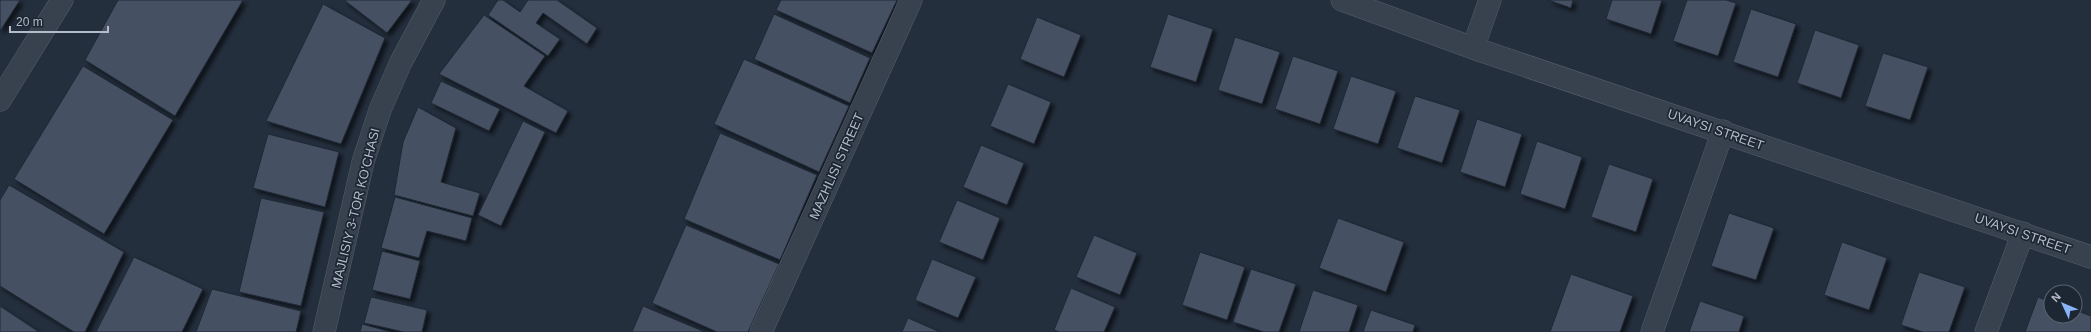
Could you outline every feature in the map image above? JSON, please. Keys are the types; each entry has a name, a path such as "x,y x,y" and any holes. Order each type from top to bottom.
{"street":[{"path":"0,100 62,0"},
{"name":"MAJLISIY 3-TOR KO'CHASI","path":"324,332 363,162 380,110 401,62 434,0"},
{"name":"MAZHLISI STREET","path":"761,332 911,0"},
{"name":"UVAYSI STREET","path":"1342,0 1473,48 1723,131 2091,257"},
{"path":"1473,48 1490,0"},
{"path":"1652,332 1723,131"},
{"path":"1986,332 2023,233"}],"building":[{"path":"0,0 20,0 0,31"},
{"path":"118,0 243,0 175,116 85,60"},
{"path":"344,0 412,0 387,33"},
{"path":"498,0 503,0 520,12 528,0 557,0 597,28 587,44 543,13 536,23 560,39 548,56 488,15"},
{"path":"781,0 897,0 872,53 776,10"},
{"path":"1548,0 1573,0 1571,8"},
{"path":"1612,0 1662,0 1651,34 1606,19"},
{"path":"1687,0 1726,0 1736,3 1718,56 1673,41"},
{"path":"323,4 385,38 341,144 266,121"},
{"path":"1751,9 1796,24 1778,77 1733,62"},
{"path":"774,14 870,58 850,103 754,59"},
{"path":"1168,14 1213,29 1196,82 1150,67"},
{"path":"484,15 545,56 524,86 568,111 556,133 439,74"},
{"path":"1037,17 1081,35 1064,77 1020,59"},
{"path":"1815,30 1859,45 1841,98 1797,83"},
{"path":"1235,37 1280,52 1262,104 1218,90"},
{"path":"1883,53 1928,67 1910,120 1865,106"},
{"path":"1293,56 1338,71 1320,124 1275,109"},
{"path":"744,59 849,106 819,172 714,124"},
{"path":"83,66 173,120 104,234 14,179"},
{"path":"1351,76 1396,91 1378,144 1333,129"},
{"path":"441,81 500,109 489,131 431,103"},
{"path":"1008,84 1051,102 1034,144 990,126"},
{"path":"1415,96 1460,110 1442,163 1397,148"},
{"path":"418,107 456,128 441,182 480,193 473,216 394,195 403,142"},
{"path":"1477,119 1522,134 1505,187 1460,172"},
{"path":"523,121 545,132 501,226 478,215"},
{"path":"720,133 817,175 780,260 684,219"},
{"path":"268,134 339,152 325,207 253,188"},
{"path":"1537,141 1582,157 1565,209 1520,194"},
{"path":"981,145 1024,163 1007,205 963,187"},
{"path":"1609,164 1653,179 1636,232 1591,217"},
{"path":"9,185 124,252 85,332 74,332 0,286 0,200"},
{"path":"395,197 472,218 466,241 427,231 419,258 381,248"},
{"path":"261,198 324,212 301,306 239,292"},
{"path":"957,200 1000,218 983,260 939,242"},
{"path":"1729,213 1774,228 1756,280 1711,266"},
{"path":"1338,218 1404,242 1386,292 1319,268"},
{"path":"686,225 779,264 748,332 717,332 652,303"},
{"path":"1094,235 1137,253 1120,295 1076,277"},
{"path":"1842,242 1887,258 1869,310 1824,295"},
{"path":"382,251 420,261 410,299 372,290"},
{"path":"1200,252 1245,267 1227,320 1182,305"},
{"path":"134,257 203,289 182,332 96,332"},
{"path":"932,259 976,277 958,318 915,300"},
{"path":"1251,269 1296,284 1279,332 1264,332 1233,322"},
{"path":"1919,272 1965,287 1949,332 1923,332 1901,325"},
{"path":"1571,274 1633,296 1620,332 1550,332"},
{"path":"1071,288 1115,307 1104,332 1059,332 1054,330"},
{"path":"212,289 301,311 296,332 196,332"},
{"path":"1313,290 1358,305 1349,332 1299,332"},
{"path":"371,297 427,310 422,332 404,332 364,323"},
{"path":"2038,297 2043,299 2043,324 2083,324 2083,313 2091,316 2091,332 2025,332"},
{"path":"1700,301 1744,316 1739,332 1689,332"},
{"path":"0,306 39,332 0,332"},
{"path":"643,306 705,332 632,332"},
{"path":"1371,310 1415,325 1413,332 1363,332"},
{"path":"908,318 940,332 902,332"},
{"path":"362,324 391,332 360,332"}]}
